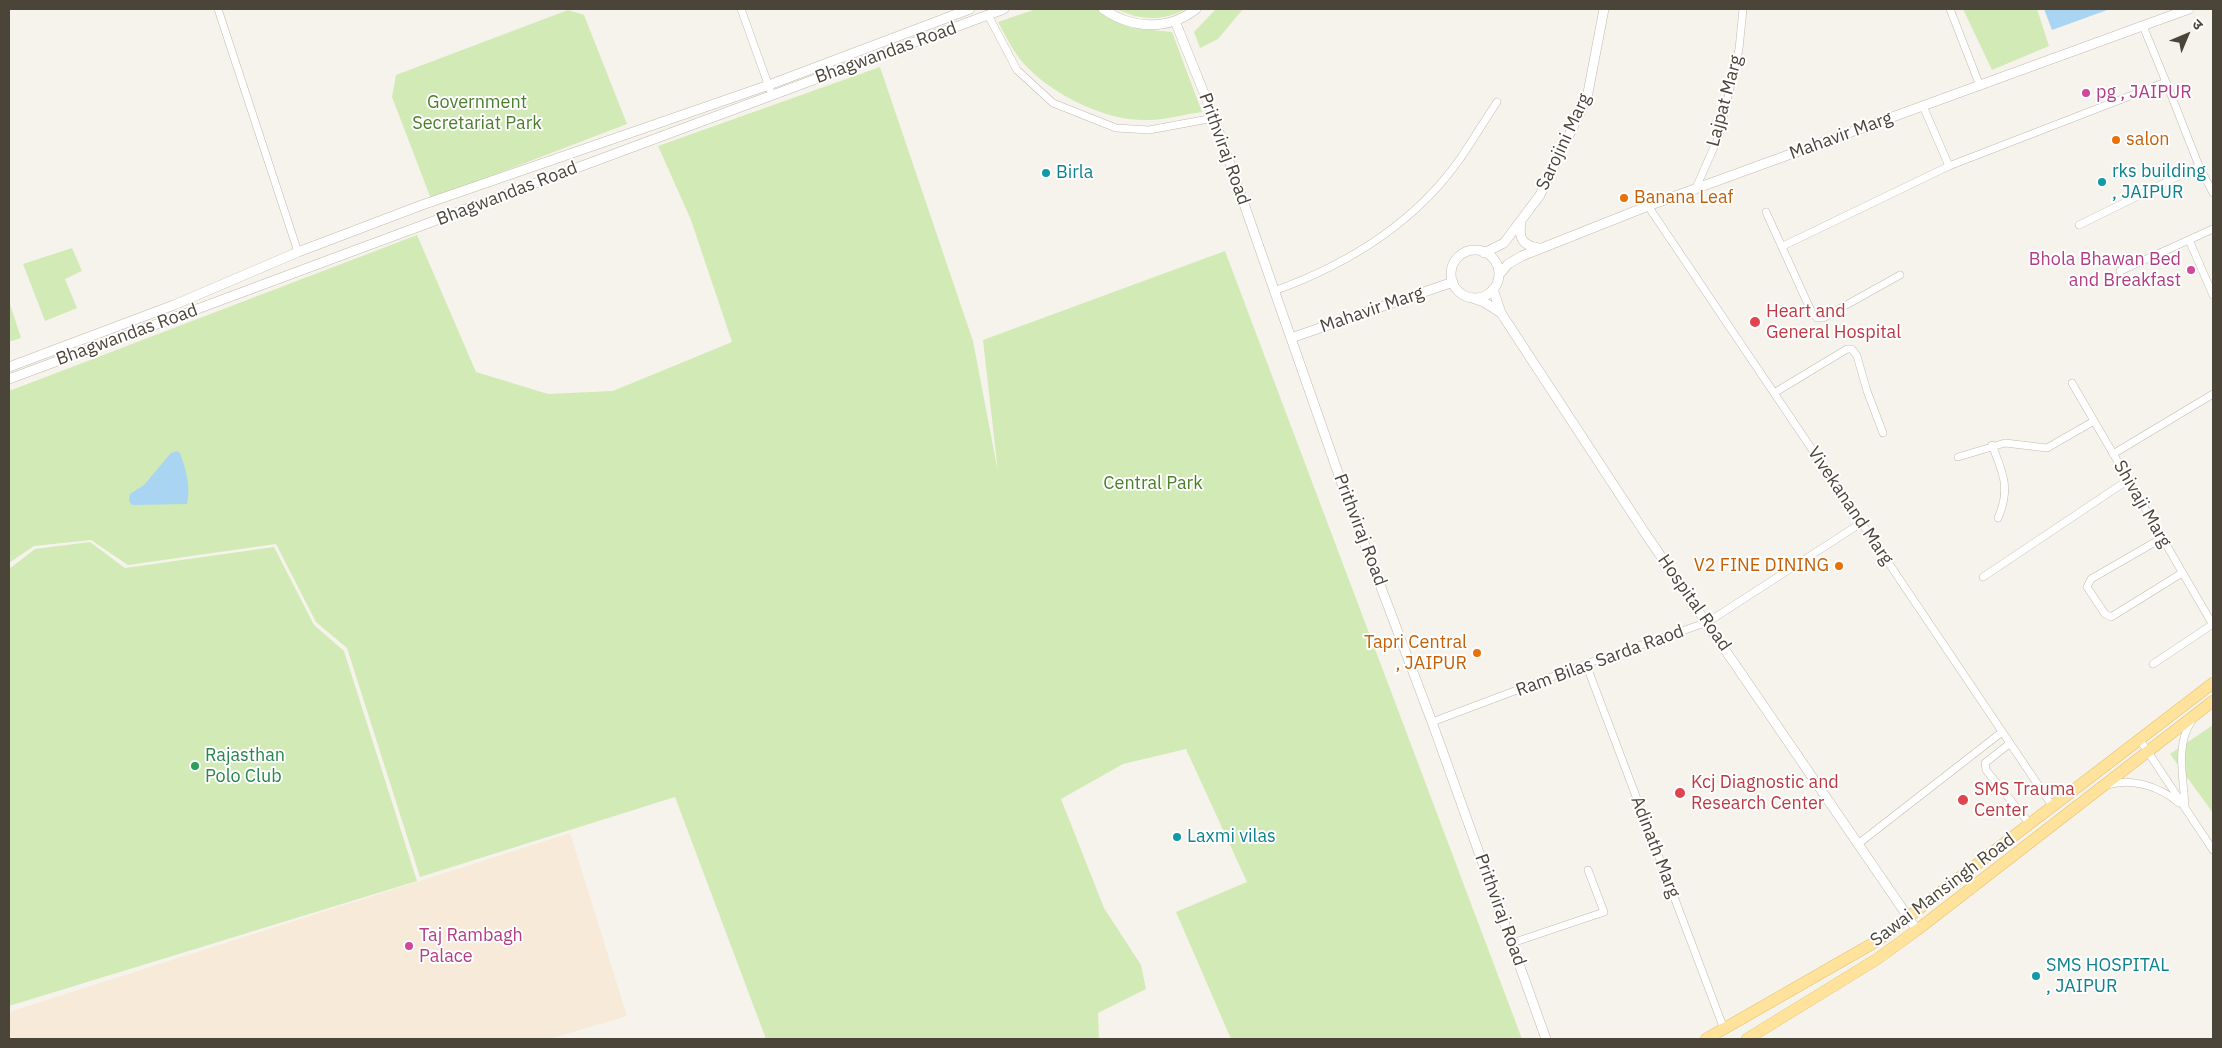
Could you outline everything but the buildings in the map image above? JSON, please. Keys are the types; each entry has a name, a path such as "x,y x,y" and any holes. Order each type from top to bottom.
{"main road":[{"name":"Sawai Mansingh Road","path":"1706,1039 1877,941 2213,683"},
{"path":"1747,1039 1877,958 1917,930 2213,701"}],"street":[{"path":"218,9 298,252"},
{"path":"741,9 772,95"},
{"name":"Bhagwandas Road","path":"9,367 174,305 298,252 422,205 769,85 970,9"},
{"name":"Bhagwandas Road","path":"9,379 1004,9"},
{"path":"1104,9 1115,16 1138,24 1162,24 1174,21 1196,9"},
{"name":"Sarojini Marg","path":"1484,252 1504,243 1540,195 1587,98 1604,9"},
{"name":"Lajpat Marg","path":"1695,190 1719,136 1739,49 1743,9"},
{"path":"1950,9 1980,86"},
{"name":"Mahavir Marg","path":"1499,275 1508,264 1539,248 1648,206 2189,9"},
{"path":"988,15 1017,70 1053,103 1116,128 1149,130 1214,118"},
{"name":"Prithviraj Road","path":"1174,21 1214,118 1343,487 1432,722 1546,1039"},
{"path":"2143,26 2199,166 2213,193"},
{"path":"1783,246 1950,166 2166,82"},
{"path":"1274,291 1314,276 1358,254 1397,227 1431,194 1462,157 1497,102"},
{"path":"1923,106 1950,166"},
{"path":"2080,225 2199,166"},
{"name":"Vivekanand Marg","path":"1648,206 2053,807"},
{"path":"1766,212 1783,246 1812,314 1817,318 1823,318 1900,275"},
{"path":"1521,222 1519,234 1522,241 1529,247 1539,248"},
{"path":"2120,271 2213,229"},
{"path":"2189,240 2213,295"},
{"path":"1469,251 1484,252 1495,261 1499,275 1493,290 1480,298 1472,298 1460,293 1452,282 1451,274 1456,260 1469,251"},
{"name":"Mahavir Marg","path":"1291,338 1452,282"},
{"path":"1493,290 1501,313"},
{"name":"Hospital Road","path":"1472,298 1484,302 1501,313 1645,533 1708,622 1917,930"},
{"path":"1774,393 1847,349 1852,349 1857,356 1883,433"},
{"name":"Shivaji Marg","path":"2072,383 2213,624"},
{"path":"2113,454 2213,394"},
{"path":"1958,457 1992,445 2005,443 2047,448 2094,421"},
{"path":"1992,445 2005,479 2003,508 1998,518"},
{"path":"1983,577 2128,480"},
{"name":"Ram Bilas Sarda Raod","path":"1432,722 1586,664 1708,622 1861,523"},
{"path":"2162,538 2091,580 2087,587 2105,614 2111,617 2182,573"},
{"path":"2153,664 2213,624"},
{"name":"Adinath Marg","path":"1586,664 1724,1029"},
{"path":"2185,808 2182,754 2186,729 2197,714"},
{"path":"1858,844 2002,732"},
{"path":"2140,740 2213,850"},
{"path":"2009,744 1984,763 1986,770 2030,824"},
{"path":"2103,787 2116,782 2127,782 2154,787 2171,796 2185,808"},
{"path":"1512,943 1604,912 1588,870"}],"shaded area":[{"name":"Taj Rambagh Palace","path":"570,833 627,1016 549,1039 9,1039 9,1012"}],"green space":[{"path":"1036,9 1099,9 1115,21 1132,28 1172,32 1202,112 1162,119 1134,120 1117,117 1084,106 1054,89 1024,64 998,22"},
{"path":"1116,9 1186,9 1169,16 1151,18 1125,13"},
{"path":"1216,9 1243,9 1218,39 1200,48 1194,32"},
{"path":"1963,9 2037,9 2049,46 1992,70"},
{"name":"Government Secretariat Park","path":"568,10 584,15 627,124 431,199 392,97 396,75"},
{"name":"Central Park","path":"880,67 973,341 998,472 983,340 1225,251 1522,1039 1231,1039 1176,912 1247,882 1186,749 1123,764 1061,799 1104,908 1141,965 1146,989 1098,1013 1099,1039 766,1039 675,797 420,877 347,648 316,622 276,544 128,565 91,540 34,546 9,563 9,391 417,235 476,372 548,394 613,391 732,342 691,220 658,146"},
{"path":"72,248 82,271 65,279 77,308 45,321 23,264"},
{"path":"9,301 21,338 9,342"},
{"name":"Rajasthan Polo Club","path":"90,542 125,568 274,547 314,625 344,651 417,881 9,1006 9,569 35,549"},
{"path":"2213,725 2213,813 2170,754"}],"water":[{"path":"2044,9 2110,9 2052,30"},
{"path":"177,451 180,453 187,478 187,504 132,505 129,501 130,494 144,485 171,453"}],"place":[{"name":"pg , JAIPUR","path":"2086,93"},
{"name":"salon","path":"2116,140"},
{"name":"Birla","path":"1046,173"},
{"name":"rks building , JAIPUR","path":"2102,182"},
{"name":"Banana Leaf","path":"1624,198"},
{"name":"Bhola Bhawan Bed and Breakfast","path":"2191,270"},
{"name":"Heart and General Hospital","path":"1755,322"},
{"name":"V2 FINE DINING","path":"1839,566"},
{"name":"Tapri Central , JAIPUR","path":"1477,653"},
{"name":"Rajasthan Polo Club","path":"195,766"},
{"name":"Kcj Diagnostic and Research Center","path":"1680,793"},
{"name":"SMS Trauma Center","path":"1963,800"},
{"name":"Laxmi vilas","path":"1177,837"},
{"name":"Taj Rambagh Palace","path":"409,946"},
{"name":"SMS HOSPITAL , JAIPUR","path":"2036,976"}]}
